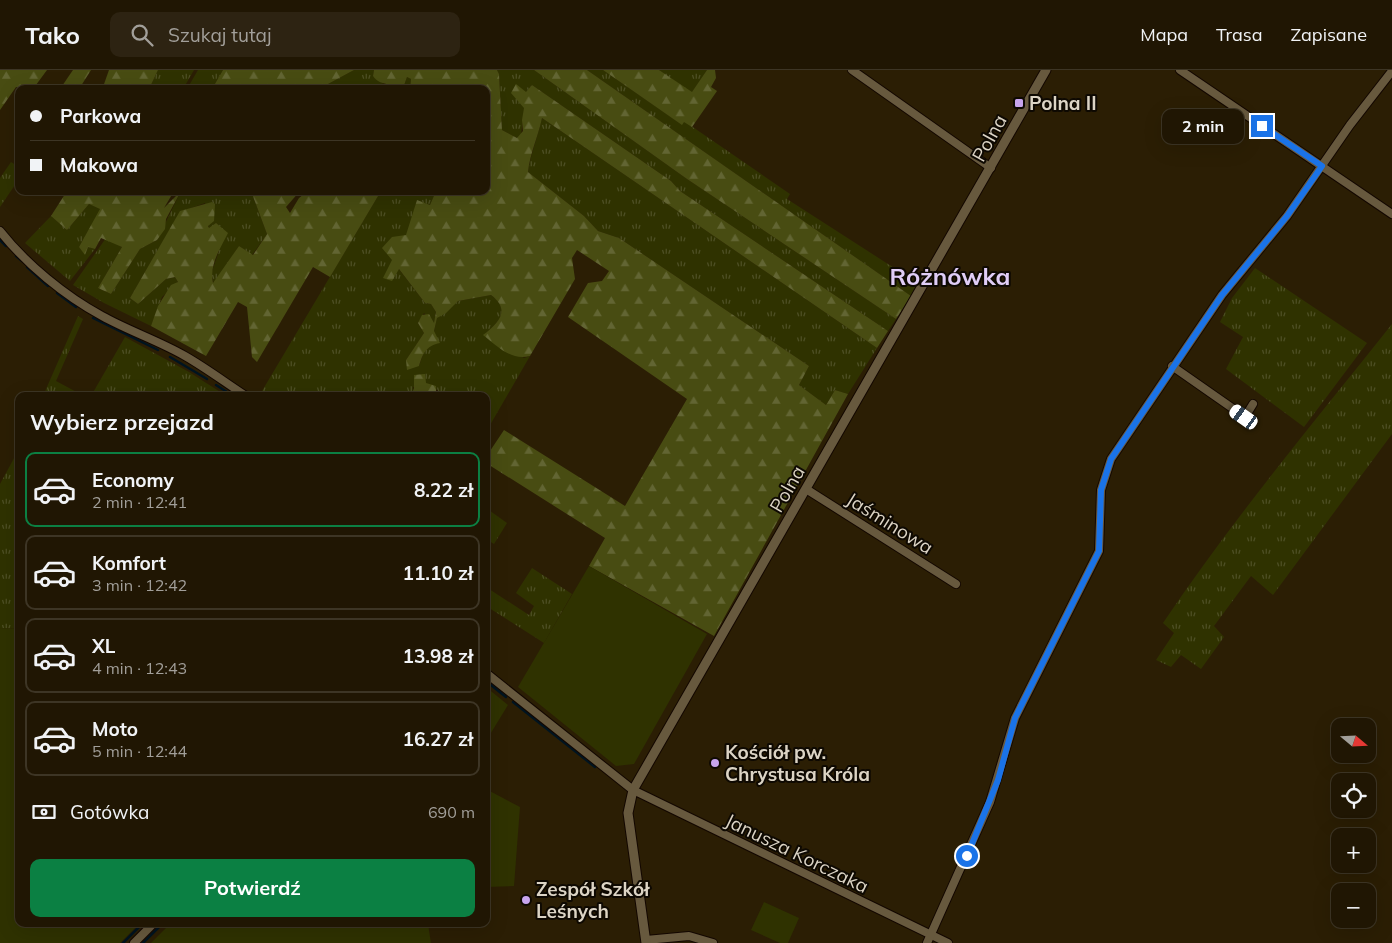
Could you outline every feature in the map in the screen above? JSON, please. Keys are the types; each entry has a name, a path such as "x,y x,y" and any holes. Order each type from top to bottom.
{"street":[{"path":"852,70 991,168"},
{"name":"Polna","path":"646,942 628,813 633,790 1046,70"},
{"path":"1180,70 1392,214"},
{"path":"927,943 990,802 1015,718 1099,551 1101,490 1108,466 1172,366 1222,295 1287,216 1350,125 1392,71"},
{"path":"0,231 36,267 83,304 103,316 184,356 240,392"},
{"path":"1172,366 1244,417 1253,404"},
{"name":"Jaśminowa","path":"806,489 956,584"},
{"name":"Janusza Korczaka","path":"490,675 633,790 948,943"},
{"path":"134,943 150,927"},
{"path":"646,942 689,936 713,943"}],"green space":[{"path":"0,70 47,70 36,85 15,85 15,88 0,110"},
{"path":"73,70 91,70 82,85 63,85"},
{"path":"109,70 158,70 151,85 104,85"},
{"path":"158,70 194,70 185,85 151,85"},
{"path":"198,70 223,70 214,85 189,85"},
{"path":"223,70 354,70 327,85 214,85"},
{"path":"354,70 374,70 373,76 385,85 327,85"},
{"path":"374,70 497,70 499,74 502,130 517,138 523,131 524,108 511,93 516,84 526,92 532,85 671,181 680,191 888,331 877,348 542,118 530,158 528,172 584,216 598,231 619,238 809,366 799,385 826,405 835,390 848,394 714,636 589,566 605,538 490,466 490,451 504,430 625,506 687,399 568,317 588,283 602,281 609,271 577,250 572,258 575,279 530,356 523,357 505,352 483,335 494,326 501,316 500,306 491,295 458,301 446,313 437,318 434,331 440,343 431,346 426,351 419,366 407,370 406,360 424,333 418,323 422,315 429,314 434,323 436,312 431,304 425,303 399,269 392,281 383,278 392,260 382,248 392,237 406,235 417,200 430,205 434,195 490,195 490,85 410,85 411,79 407,77 404,85 394,85 379,82 373,76"},
{"path":"497,70 534,70 687,179 896,319 888,331 680,191 671,181 532,85 526,93 521,135 517,138 502,130 499,74"},
{"path":"534,70 587,70 911,296 896,319 687,179"},
{"path":"587,70 603,70 681,124 684,121 790,194 787,199 919,284 911,296"},
{"path":"603,70 659,70 692,92 707,70 715,70 716,78 711,87 717,91 692,127 684,122 682,125"},
{"path":"659,70 707,70 692,93"},
{"path":"407,77 411,79 410,85 404,85"},
{"path":"542,118 877,348 848,394 835,390 826,405 799,385 809,366 619,238 598,231 584,216 528,172"},
{"path":"11,162 15,164 15,185 0,207 0,178"},
{"path":"64,195 172,195 164,208 179,195 166,219 165,229 157,240 140,249 111,294 98,288 122,247 101,238 95,249 88,247 85,255 79,247 100,209 89,204 67,230 51,216"},
{"path":"179,195 252,195 267,234 252,255 239,246 214,284 211,274 219,251 220,227 216,223 209,229 205,203 180,212 130,298 138,304 166,279 175,277 178,282 162,297 151,326 104,303 73,285 106,238 122,247 98,288 111,294 140,249 157,240"},
{"path":"252,195 296,195 286,207 290,213 303,195 379,195 330,277 313,267 257,362 252,357 247,307 238,302 206,356 151,326 158,306 171,285 178,282 175,277 166,279 138,304 130,298 180,211 212,202 215,204 214,221 208,226 209,228 216,223 228,233 214,263 213,283 239,246 253,255 267,234"},
{"path":"379,195 434,195 430,205 417,201 398,268 425,303 431,304 436,312 434,324 424,313 418,323 424,333 406,360 419,366 424,352 431,345 437,318 458,301 491,295 501,306 502,311 498,321 484,335 524,358 530,356 490,425 490,392 437,392 438,390 413,387 415,392 262,391"},
{"path":"89,204 101,209 79,247 85,254 88,247 95,249 70,281 25,243 51,216 67,230"},
{"path":"1255,268 1367,343 1304,427 1226,369 1243,337 1220,322 1232,298"},
{"path":"78,316 83,319 56,381 77,392 45,392"},
{"path":"1392,324 1392,434 1273,595 1251,576 1214,626 1224,637 1201,669 1181,655 1171,667 1156,660 1174,633 1163,623 1190,584 1275,471"},
{"path":"125,337 189,372 220,392 93,392"},
{"path":"425,374 426,383 436,386 436,392 414,392 414,375"},
{"path":"15,456 15,629 0,628 0,484"},
{"path":"490,511 507,523 494,544 490,542"},
{"path":"589,566 707,634 634,764 616,766 518,687"},
{"path":"532,568 572,594 544,643 490,609 490,590 529,615 534,606 516,593"},
{"path":"0,628 15,629 15,927 136,927 120,943 0,943"},
{"path":"490,690 508,705 490,734"},
{"path":"490,791 520,807 514,886 490,887"},
{"path":"764,902 799,918 788,943 780,943 751,930"},
{"path":"167,927 428,927 431,943 151,943"}],"waterway":[{"path":"0,240 6,246"},
{"path":"16,256 22,261"},
{"path":"27,267 48,286"},
{"path":"57,293 76,307"},
{"path":"93,318 158,350"},
{"path":"170,357 207,379"},
{"path":"216,385 227,392"},
{"path":"490,684 506,697"},
{"path":"513,702 595,767"},
{"path":"123,943 139,927"},
{"path":"143,943 159,927"}],"place":[{"name":"Polna II","path":"1019,103"},
{"name":"Kościół pw. Chrystusa Króla","path":"715,763"},
{"name":"Zespół Szkół Leśnych","path":"526,900"}],"district":[{"name":"Różnówka","path":"950,276"}],"route":[{"path":"967,856 998,780 1015,718 1099,551 1101,490 1105,471 1111,459 1186,345 1222,295 1287,216 1322,166 1262,126"}]}
